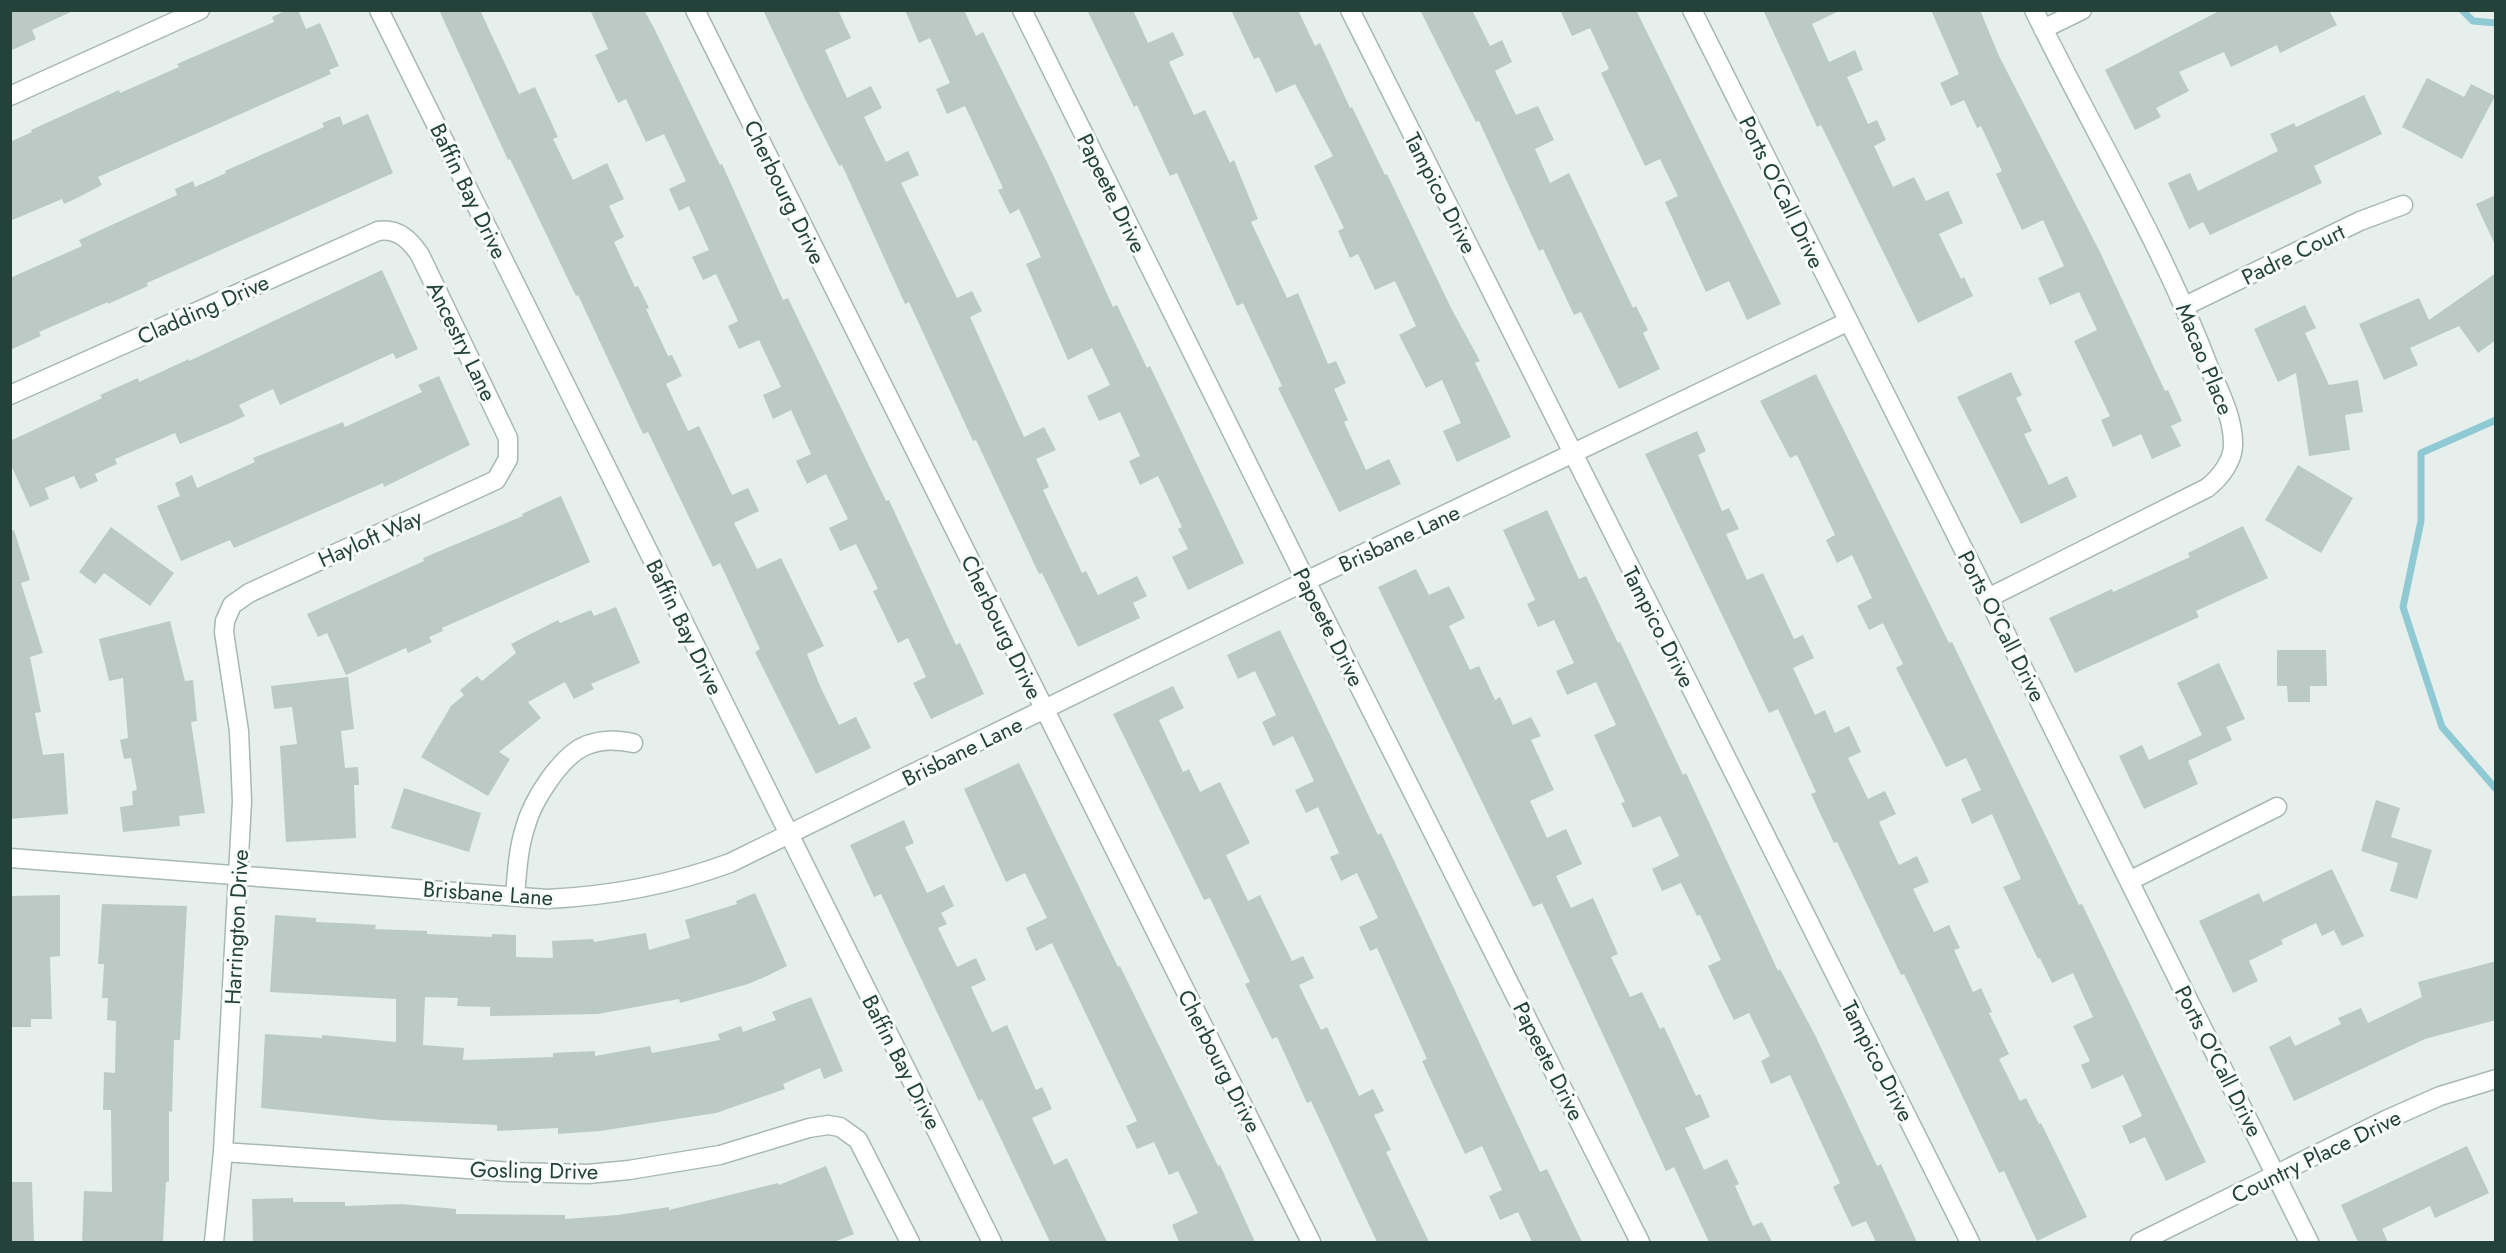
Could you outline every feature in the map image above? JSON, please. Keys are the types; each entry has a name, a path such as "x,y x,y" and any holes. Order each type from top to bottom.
{"street":[{"path":"10,96 200,10"},
{"name":"Baffin Bay Drive","path":"379,10 992,1242"},
{"name":"Cherbourg Drive","path":"695,10 1311,1242"},
{"name":"Papeete Drive","path":"1022,10 1306,582 1640,1242"},
{"name":"Tampico Drive","path":"1350,10 1572,456 1970,1242"},
{"name":"Ports O'Call Drive","path":"1692,10 2309,1242"},
{"name":"Macao Place","path":"1988,598 2207,488 2217,481 2229,462 2234,444 2231,423 2185,306 2034,10"},
{"path":"2043,29 2082,10"},
{"name":"Padre Court","path":"2185,306 2360,221 2403,205"},
{"name":"Cladding Drive","path":"10,395 378,231 396,231"},
{"name":"Ancestry Lane","path":"396,231 413,245 420,255 505,426 508,438 508,459"},
{"name":"Brisbane Lane","path":"10,858 547,899 635,891 684,880 730,863 1044,712 1306,582 1847,322"},
{"name":"Hayloft Way","path":"228,613 232,605 249,593 496,480 508,459"},
{"name":"Harrington Drive","path":"214,1242 223,1152 240,875 242,801 239,731 225,646 225,621 228,613"},
{"path":"515,896 517,864 525,826 544,787 570,756 586,745 611,739 633,742"},
{"path":"2129,881 2277,807"},
{"name":"Country Place Drive","path":"2140,1242 2429,1101 2496,1079"},
{"name":"Gosling Drive","path":"223,1152 521,1173 588,1174 672,1164 720,1155 809,1128 828,1125 850,1132 864,1148 910,1242"}],"building":[{"path":"10,10 75,10 32,30 36,39 10,51"},
{"path":"287,10 298,10 306,29 320,23 339,66 329,70 331,74 98,177 102,185 64,204 62,199 10,221 10,142 119,90 120,93 179,67 177,64 274,22 272,17"},
{"path":"439,10 480,10 519,94 535,87 558,137 553,139 573,180 607,163 624,199 609,206 624,237 614,242 635,287 638,286 649,308 646,309 668,356 672,355 682,376 666,384 688,431 699,426 732,495 748,488 759,511 734,523 757,569 781,558 824,646 807,654 820,686 839,725 856,717 871,748 816,774 755,652 760,649 720,563 713,567 648,432 643,434 578,295 576,296 510,159 508,160"},
{"path":"590,10 644,10 720,165 722,164 783,300 788,298 886,501 889,500 956,645 960,643 984,694 931,719 913,683 926,677 908,638 898,643 873,591 878,589 856,544 840,551 829,528 848,519 826,474 807,484 796,461 811,454 791,410 773,419 763,395 781,387 759,340 739,349 728,326 738,321 716,274 703,280 692,257 709,250 689,206 679,211 669,189 686,181 664,134 646,142 626,99 618,103 595,55 608,49"},
{"path":"763,10 838,10 851,38 825,50 847,98 871,86 882,108 864,117 886,162 908,151 919,175 901,183 957,298 972,291 982,311 970,317 1024,437 1044,427 1056,450 1036,459 1049,487 1043,490 1082,573 1086,571 1098,595 1137,576 1147,596 1133,603 1140,618 1078,647 1042,573 1039,574 976,440 973,441 909,302 905,304 842,165 839,166"},
{"path":"905,10 964,10 976,36 983,32 1049,166 1113,307 1117,305 1147,368 1150,366 1244,563 1188,590 1172,557 1188,549 1178,529 1182,527 1158,476 1140,485 1129,461 1140,456 1120,412 1099,421 1087,396 1110,385 1092,348 1068,360 1026,264 1041,257 1019,209 1010,214 998,190 1003,188 965,106 947,114 936,89 950,83 930,38 919,43"},
{"path":"1087,10 1133,10 1148,43 1173,32 1184,55 1169,62 1194,115 1205,110 1230,163 1234,160 1258,219 1251,222 1287,298 1298,293 1328,364 1336,361 1346,383 1334,389 1348,420 1344,422 1366,470 1389,459 1401,484 1339,512 1278,388 1282,386 1243,303 1237,306 1177,173 1170,176 1137,105 1134,107"},
{"path":"1231,10 1298,10 1315,46 1320,43 1350,108 1352,107 1385,175 1387,174 1451,308 1480,361 1475,363 1511,437 1457,462 1443,431 1461,423 1442,380 1426,388 1399,335 1416,326 1395,281 1375,290 1358,254 1350,258 1338,231 1344,228 1314,166 1333,156 1295,84 1276,93 1259,57 1254,59"},
{"path":"1420,10 1472,10 1490,46 1502,40 1512,62 1495,71 1516,115 1538,106 1554,140 1535,149 1550,183 1569,173 1633,308 1636,306 1648,330 1643,333 1660,369 1619,389 1581,312 1574,315 1543,249 1539,251 1479,121 1476,122"},
{"path":"1560,10 1636,10 1781,304 1747,320 1729,281 1706,292 1665,202 1678,196 1660,159 1645,166 1601,73 1609,69 1590,28 1572,36"},
{"path":"1763,10 1841,10 1812,24 1829,62 1855,50 1863,70 1847,77 1868,124 1877,120 1886,140 1874,146 1893,187 1914,177 1926,201 1948,191 1963,223 1939,234 1961,279 1964,277 1973,296 1918,323 1821,125 1817,127"},
{"path":"1931,10 1980,10 1999,56 2099,250 2165,391 2168,390 2182,421 2171,426 2181,446 2152,459 2141,434 2113,447 2101,420 2110,416 2074,341 2097,330 2079,292 2050,305 2038,278 2064,266 2043,220 2022,230 1996,174 2002,171 1981,126 1977,128 1964,100 1951,106 1940,83 1959,74"},
{"path":"2221,10 2329,10 2337,25 2280,53 2277,45 2231,67 2224,52 2179,72 2189,91 2156,108 2161,117 2135,130 2105,70"},
{"path":"2427,78 2464,97 2471,84 2495,96 2462,159 2402,127"},
{"path":"2364,95 2382,134 2314,166 2322,183 2210,235 2203,222 2189,229 2168,183 2190,173 2198,191 2278,151 2270,134 2294,123 2296,127"},
{"path":"368,114 393,173 147,283 148,286 108,304 108,302 39,332 41,336 10,350 10,278 82,246 79,240 177,195 175,189 193,181 195,187 226,173 225,171 324,127 322,123 340,116 343,125"},
{"path":"2496,195 2496,247 2476,204"},
{"path":"382,270 418,349 396,359 393,353 280,405 273,389 239,405 245,416 180,444 175,433 115,459 117,464 95,474 98,481 80,489 74,476 45,488 49,499 30,507 10,463 10,441 102,398 100,395 138,378 139,382 189,359 189,361"},
{"path":"2496,273 2496,340 2478,353 2459,326 2410,348 2418,365 2384,380 2359,324 2419,298 2429,320"},
{"path":"2305,305 2316,328 2305,333 2329,385 2358,380 2363,412 2345,415 2350,450 2309,456 2296,373 2278,382 2254,329"},
{"path":"2011,372 2022,395 2016,398 2032,431 2024,434 2049,485 2067,476 2077,497 2021,524 1957,397"},
{"path":"1816,374 1949,643 1952,642 2079,905 2082,904 2206,1162 2166,1181 2145,1137 2130,1144 2122,1126 2142,1116 2123,1075 2092,1089 2081,1065 2090,1061 2073,1026 2093,1017 2073,973 2052,983 2040,958 2038,959 2003,887 2021,879 1992,814 1972,824 1961,799 1981,790 1966,758 1946,767 1896,668 1903,664 1883,623 1869,630 1857,606 1872,598 1852,555 1837,563 1826,540 1835,535 1797,455 1790,458 1760,401"},
{"path":"439,376 470,445 384,487 383,483 234,548 230,540 181,561 157,506 180,496 175,483 192,475 197,488 255,462 253,458 343,422 345,427 422,392 418,385"},
{"path":"1697,431 1706,451 1698,455 1722,511 1729,508 1739,529 1726,534 1747,580 1763,573 1794,639 1803,635 1814,658 1793,668 1815,715 1825,710 1835,733 1849,726 1861,752 1848,758 1868,799 1885,791 1896,814 1879,822 1899,865 1917,856 1929,882 1913,889 1934,932 1949,925 1960,948 1954,950 1973,992 1981,988 1992,1012 1989,1013 2009,1054 1999,1059 2020,1101 2026,1098 2039,1124 2041,1123 2087,1217 2037,1241 2004,1171 1999,1173 1904,974 1901,975 1837,842 1834,843 1811,794 1816,792 1778,709 1769,713 1645,454"},
{"path":"2298,465 2353,498 2321,553 2265,520"},
{"path":"561,496 590,562 442,628 443,631 429,637 432,642 408,653 406,648 346,675 327,633 318,637 307,614 424,561 423,558 523,516 522,514"},
{"path":"1547,510 1579,579 1586,576 1618,643 1620,642 1683,775 1686,773 1778,971 1780,969 1815,1035 1877,1166 1881,1164 1917,1242 1876,1242 1866,1221 1852,1227 1833,1187 1840,1183 1790,1075 1771,1084 1761,1061 1770,1056 1749,1013 1734,1020 1723,998 1708,966 1721,960 1700,915 1697,916 1681,883 1662,891 1652,869 1679,856 1660,816 1633,828 1621,803 1625,802 1594,735 1616,725 1596,682 1567,695 1556,671 1574,663 1554,620 1538,627 1527,604 1535,600 1503,530"},
{"path":"2243,526 2268,578 2196,611 2199,617 2075,673 2049,618 2190,557 2188,553"},
{"path":"111,527 174,573 150,606 104,573 95,584 79,572"},
{"path":"14,530 30,580 21,583 43,653 30,657 41,712 35,713 43,755 64,753 68,814 10,819 10,531"},
{"path":"1416,569 1429,595 1449,586 1465,618 1449,626 1470,670 1479,666 1495,700 1500,697 1513,725 1531,717 1541,736 1531,740 1554,790 1530,801 1547,838 1566,829 1582,864 1556,876 1571,908 1593,898 1618,954 1611,957 1630,997 1642,992 1660,1029 1664,1027 1696,1096 1700,1094 1710,1117 1685,1128 1704,1170 1727,1159 1739,1184 1735,1186 1753,1226 1762,1222 1772,1242 1709,1242 1674,1167 1666,1171 1542,903 1533,907 1378,587"},
{"path":"616,607 640,663 591,684 594,689 574,699 565,682 528,702 541,718 499,752 510,759 488,796 421,757 451,706 464,695 460,690 477,676 482,681 516,653 511,644 558,620 560,623 591,610 594,616"},
{"path":"170,621 185,681 193,680 197,721 191,722 205,813 179,816 180,826 123,832 120,807 133,805 132,791 137,790 131,758 124,759 120,740 128,738 123,678 109,681 99,639"},
{"path":"1280,630 1378,835 1381,833 1540,1172 1547,1169 1582,1242 1532,1242 1518,1212 1500,1220 1489,1196 1502,1190 1482,1146 1465,1154 1422,1061 1427,1059 1377,948 1370,951 1359,927 1378,918 1357,873 1341,881 1330,857 1339,853 1318,807 1306,813 1295,790 1314,781 1293,736 1273,746 1262,722 1276,715 1255,671 1238,679 1227,655"},
{"path":"2277,650 2326,650 2327,686 2310,686 2310,702 2288,702 2287,686 2277,686"},
{"path":"2219,663 2245,719 2226,727 2232,740 2188,761 2198,784 2144,809 2119,756 2142,745 2149,760 2202,735 2177,683"},
{"path":"348,677 354,729 341,731 345,768 358,767 359,785 354,785 356,838 286,842 280,746 297,744 292,707 274,709 271,686"},
{"path":"1173,686 1184,708 1159,720 1183,772 1189,769 1200,792 1220,782 1250,843 1226,855 1248,901 1260,895 1292,961 1303,956 1314,978 1299,985 1321,1030 1327,1027 1359,1096 1373,1089 1384,1111 1374,1115 1391,1150 1386,1152 1429,1242 1377,1242 1311,1101 1307,1103 1277,1037 1272,1039 1245,984 1250,982 1210,898 1204,900 1113,714"},
{"path":"1019,763 1118,967 1120,966 1218,1166 1220,1165 1255,1242 1179,1242 1172,1225 1198,1213 1178,1171 1169,1175 1154,1142 1137,1149 1126,1126 1137,1121 1052,943 1036,951 1026,928 1047,918 1025,873 1006,882 964,789"},
{"path":"404,788 481,813 469,852 391,828"},
{"path":"2376,800 2400,808 2391,837 2432,850 2417,899 2390,891 2398,863 2361,851"},
{"path":"904,820 914,843 905,847 927,893 944,885 954,906 941,913 947,924 938,928 957,967 976,958 986,980 971,987 992,1032 1007,1025 1036,1090 1042,1087 1052,1109 1032,1118 1054,1165 1067,1158 1107,1242 1050,1242 982,1099 979,1101 881,894 874,897 850,845"},
{"path":"2332,869 2364,936 2342,946 2334,930 2322,936 2316,923 2281,940 2283,944 2249,961 2258,981 2233,993 2199,921 2259,893 2263,902"},
{"path":"755,893 787,966 769,975 748,984 680,1003 679,999 598,1014 490,1016 490,1007 457,1006 458,998 425,997 423,1045 464,1048 463,1060 553,1057 553,1053 595,1051 595,1056 650,1046 652,1053 720,1040 718,1034 741,1026 743,1032 776,1020 772,1012 811,997 843,1071 824,1079 820,1068 783,1084 785,1089 716,1113 600,1131 558,1134 558,1128 497,1131 497,1125 382,1120 261,1108 265,1034 322,1038 322,1035 396,1042 396,999 270,992 275,915 316,918 316,922 376,925 375,929 427,931 427,934 492,937 492,934 516,935 516,957 553,958 552,941 593,939 594,942 646,933 649,950 690,938 685,920 737,904 736,901"},
{"path":"60,895 60,956 50,957 52,1019 31,1019 31,1027 10,1027 10,896"},
{"path":"102,904 187,906 180,1040 174,1040 172,1112 169,1111 169,1182 166,1182 163,1242 82,1242 84,1191 112,1192 111,1110 103,1110 104,1072 115,1073 116,1021 107,1020 108,998 102,998 104,964 98,964"},
{"path":"2496,961 2496,1020 2425,1039 2294,1101 2269,1047 2290,1036 2295,1046 2341,1024 2338,1018 2361,1008 2368,1023 2422,997 2418,982"},
{"path":"2467,1146 2489,1193 2435,1218 2430,1206 2382,1229 2388,1242 2358,1242 2341,1205"},
{"path":"826,1166 854,1234 834,1242 253,1242 252,1199 293,1198 293,1202 345,1202 345,1206 401,1204 456,1209 456,1214 565,1215 565,1219 618,1215 669,1207 669,1210 778,1183 779,1185"},
{"path":"10,1182 32,1182 34,1242 10,1242"}],"waterway":[{"path":"2462,10 2473,21 2496,23"},
{"path":"2496,420 2421,453 2421,521 2403,607 2442,727 2496,789"}]}
